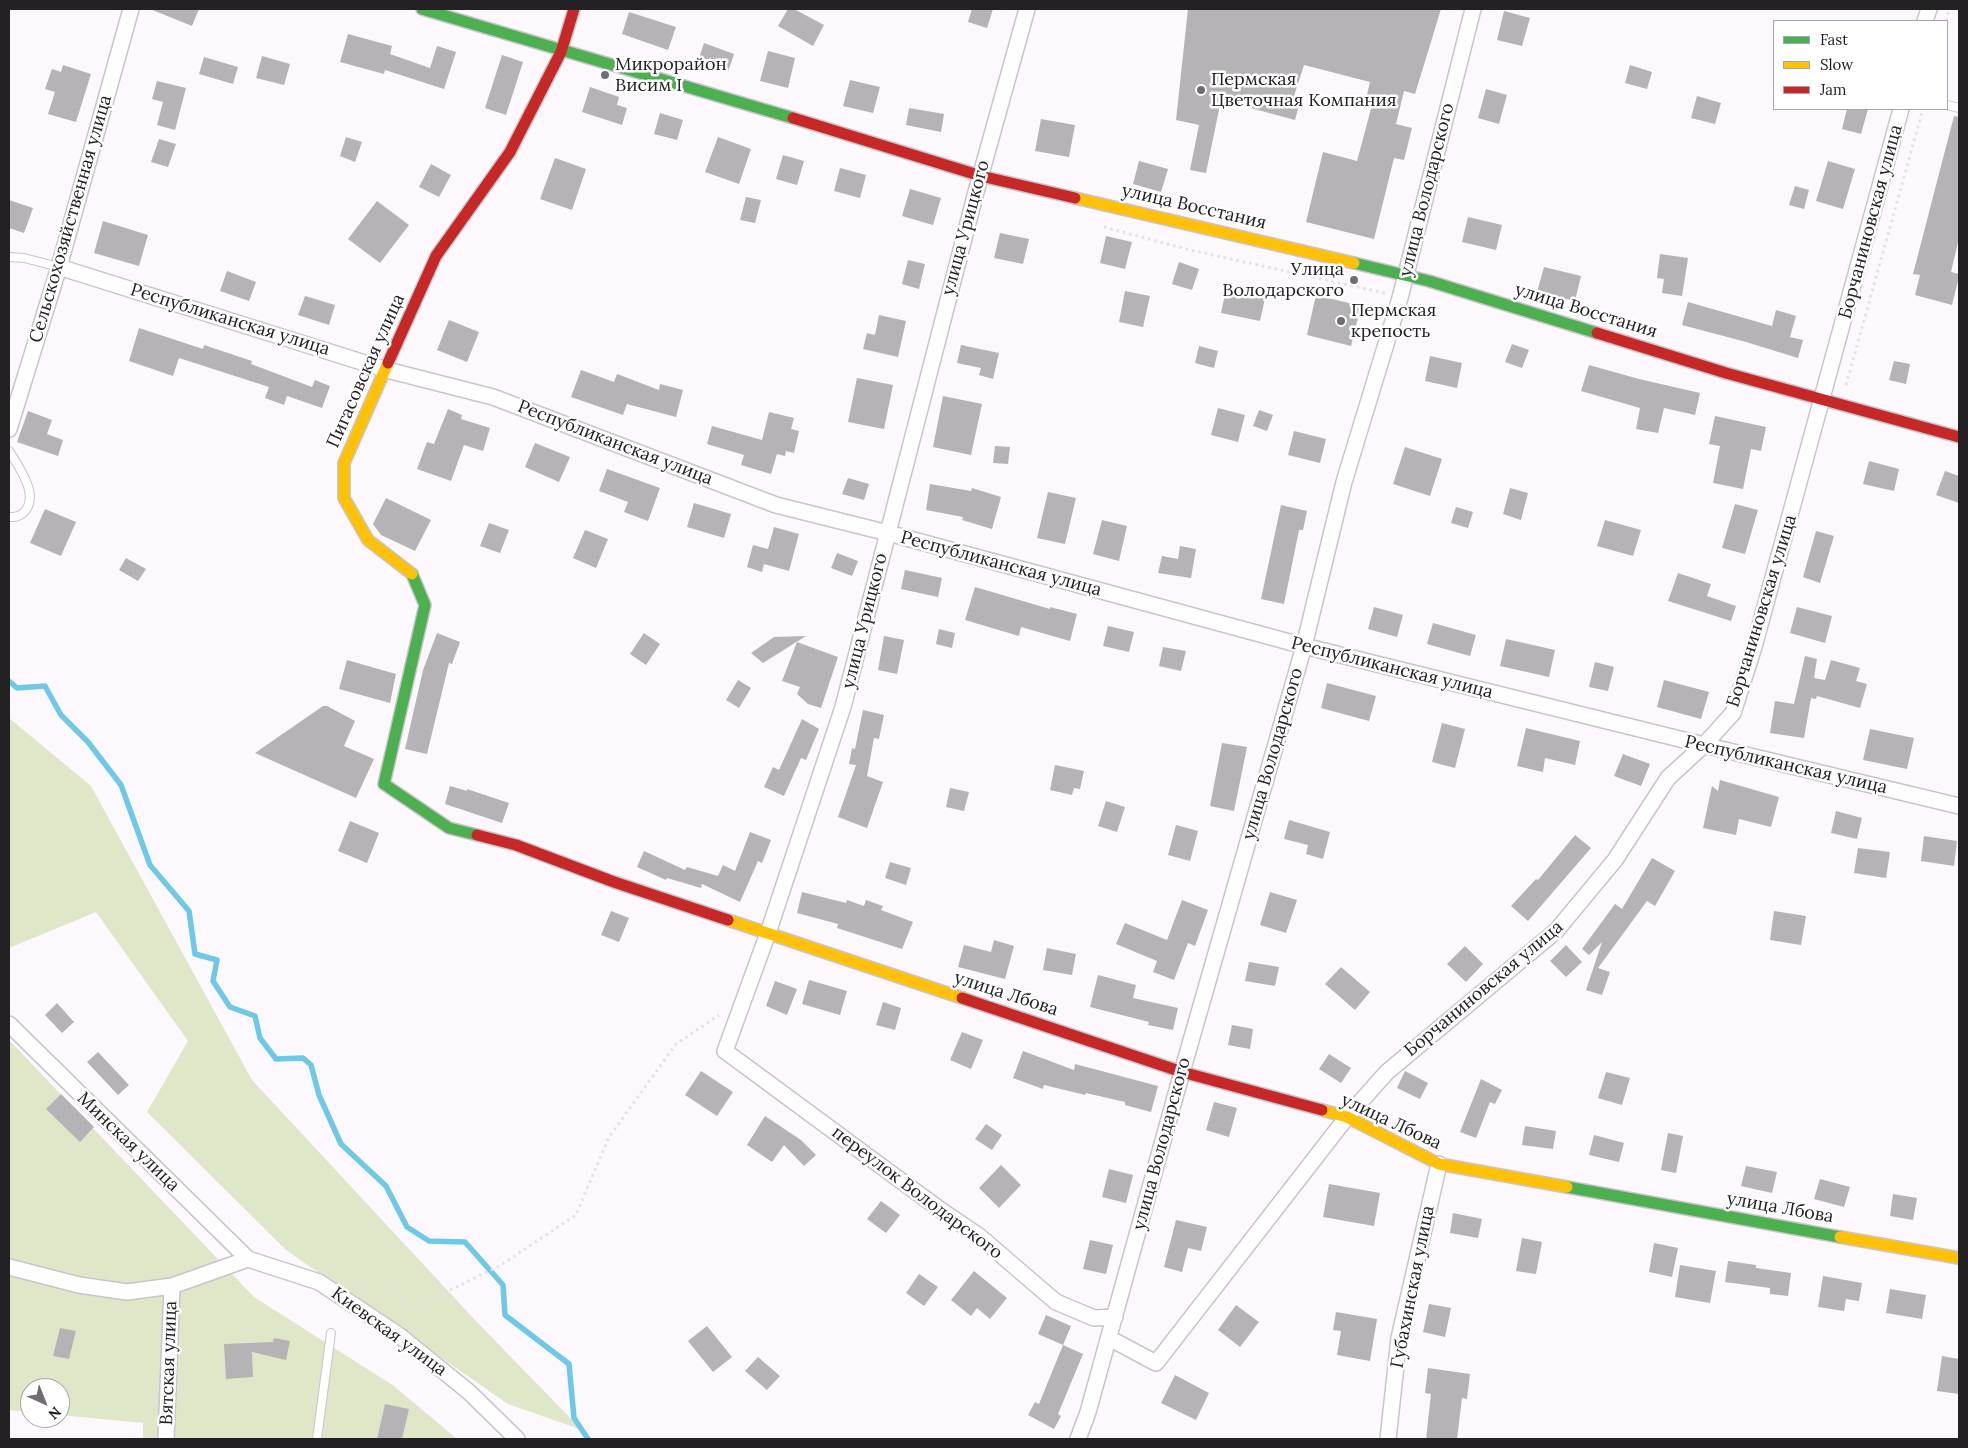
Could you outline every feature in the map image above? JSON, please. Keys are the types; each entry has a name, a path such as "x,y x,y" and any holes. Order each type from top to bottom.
{"street":[{"name":"Сельскохозяйственная улица","path":"9,429 59,267 131,9"},
{"name":"улица Восстания","path":"422,9 561,52 789,117 981,176 1284,245 1405,275 1726,373 1959,437"},
{"name":"Пигасовская улица","path":"384,784 425,605 413,575 368,540 344,498 344,463 387,370 436,256 510,152 561,52 574,9"},
{"name":"улица Урицкого","path":"725,1051 768,934 843,707 1026,9"},
{"name":"улица Володарского","path":"1078,1439 1088,1412 1182,1072 1304,646 1344,482 1400,298 1474,9"},
{"name":"Борчаниновская улица","path":"1109,1338 1156,1363 1347,1117 1387,1072 1556,931 1615,860 1668,778 1704,745 1733,713 1754,647 1901,110"},
{"name":"Республиканская улица","path":"59,267 387,370 493,396 776,505 888,533 1304,646 1959,806"},
{"name":"улица Лбова","path":"384,784 449,828 516,845 614,882 1182,1072 1347,1117 1439,1164 1959,1258"},
{"name":"Минская улица","path":"9,1024 248,1259"},
{"name":"переулок Володарского","path":"725,1051 942,1211 980,1236 1056,1302 1094,1318 1115,1317"},
{"name":"Губахинская улица","path":"1388,1439 1399,1338 1439,1164"},
{"path":"9,1267 79,1285 127,1292 172,1286 248,1259"},
{"name":"Киевская улица","path":"248,1259 318,1282 400,1336 469,1392 517,1439"},
{"name":"Вятская улица","path":"166,1439 172,1286"}],"lane":[{"path":"9,257 24,258 59,267"},
{"path":"9,451 25,481 31,498 27,509 19,516 9,517"},
{"path":"318,1439 331,1333"}],"path":[{"path":"1844,392 1923,110"},
{"path":"1095,224 1190,250 1400,298"},
{"path":"348,1284 386,1286 412,1309 448,1293 501,1265 576,1216 609,1137 676,1044 722,1014"}],"green space":[{"path":"9,718 91,786 252,1080 475,1320 582,1430 508,1404 286,1250 147,1112 188,1041 96,912 9,948"},
{"path":"9,1040 254,1297 394,1386 457,1439 143,1439 143,1423 70,1416 70,1378 20,1378 20,1411 9,1410"}],"building":[{"path":"150,9 199,9 192,26"},
{"path":"788,9 794,9 824,25 813,46 778,26"},
{"path":"972,9 993,9 987,28 968,22"},
{"name":"Пермская Цветочная Компания","path":"1188,9 1441,9 1415,94 1404,91 1396,124 1412,128 1404,160 1394,158 1374,239 1306,222 1323,152 1357,161 1372,105 1365,103 1370,82 1304,65 1294,96 1301,98 1295,120 1221,100 1206,173 1190,170 1199,125 1176,120"},
{"path":"1504,11 1530,18 1522,46 1497,40"},
{"path":"629,12 676,27 668,50 622,34"},
{"path":"348,34 392,46 390,54 430,68 437,46 456,52 444,89 385,70 384,74 340,62"},
{"path":"704,43 734,54 728,72 698,61"},
{"path":"768,51 795,58 788,88 760,81"},
{"path":"502,55 523,62 506,115 485,108"},
{"path":"262,56 290,64 284,85 256,78"},
{"path":"204,57 238,67 233,84 199,74"},
{"path":"63,65 91,74 76,122 48,114 55,92 45,89 52,69 61,72"},
{"path":"1630,65 1652,72 1647,89 1625,83"},
{"path":"850,80 880,87 873,113 843,106"},
{"path":"157,81 186,88 175,130 157,125 163,102 152,99"},
{"path":"590,87 619,97 617,105 627,108 622,125 582,112"},
{"path":"1486,89 1507,95 1499,124 1478,118"},
{"path":"1697,96 1721,103 1715,124 1691,118"},
{"path":"909,108 944,114 941,132 906,125"},
{"path":"1847,110 1868,110 1861,134 1842,129"},
{"path":"660,113 683,120 677,140 654,134"},
{"path":"1954,116 1959,117 1959,238 1951,272 1959,274 1959,277 1952,305 1915,295 1920,275 1913,274"},
{"path":"1041,119 1075,125 1069,157 1035,151"},
{"path":"346,137 362,142 355,162 340,156"},
{"path":"718,137 751,149 739,184 705,172"},
{"path":"159,139 176,144 168,167 151,162"},
{"path":"783,155 804,161 797,185 776,179"},
{"path":"555,158 586,169 572,210 540,199"},
{"path":"1139,161 1168,169 1161,192 1133,184"},
{"path":"1828,161 1855,169 1843,209 1816,201"},
{"path":"431,164 451,175 439,197 419,187"},
{"path":"840,168 866,175 860,198 834,191"},
{"path":"1795,186 1809,190 1804,209 1789,205"},
{"path":"910,189 941,198 933,225 902,216"},
{"path":"746,197 761,200 755,223 740,220"},
{"path":"9,200 33,208 24,233 9,228"},
{"path":"377,201 409,225 380,263 348,239"},
{"path":"1468,217 1502,225 1496,250 1462,242"},
{"path":"103,221 148,235 139,266 94,253"},
{"path":"1000,233 1029,239 1023,264 994,258"},
{"path":"1106,236 1132,242 1125,269 1100,263"},
{"path":"1660,254 1688,258 1682,296 1662,293 1664,279 1657,278"},
{"path":"908,260 925,264 919,289 902,284"},
{"path":"1179,262 1199,269 1192,290 1172,284"},
{"path":"1544,267 1581,276 1575,301 1537,292"},
{"path":"227,271 256,282 249,301 220,291"},
{"path":"1227,285 1266,294 1260,321 1221,313"},
{"path":"1125,291 1150,296 1143,327 1119,322"},
{"path":"1316,295 1361,306 1351,346 1307,335"},
{"path":"305,296 335,305 329,325 298,315"},
{"path":"1688,302 1772,326 1776,310 1796,316 1790,337 1803,340 1798,358 1682,325"},
{"path":"879,315 906,321 898,357 863,349 867,333 875,335"},
{"path":"449,320 479,332 467,362 437,350"},
{"path":"139,328 203,349 204,345 252,361 251,364 312,387 315,380 330,386 322,408 287,396 284,405 265,398 269,387 179,358 173,376 129,361"},
{"path":"1512,344 1529,350 1522,368 1505,362"},
{"path":"961,345 999,353 993,379 979,375 981,368 957,363"},
{"path":"1199,346 1218,351 1214,368 1195,363"},
{"path":"1430,356 1462,363 1457,388 1425,381"},
{"path":"1894,361 1910,364 1906,384 1889,380"},
{"path":"1589,365 1700,393 1695,415 1664,408 1658,433 1636,429 1640,408 1581,391"},
{"path":"581,370 614,382 617,374 659,390 660,384 683,390 676,417 627,404 623,415 571,397"},
{"path":"857,378 893,385 884,429 848,422"},
{"path":"943,396 982,404 971,455 933,447"},
{"path":"1218,408 1245,415 1238,442 1211,435"},
{"path":"448,409 462,415 461,419 490,428 483,451 464,445 451,481 417,469 427,442 434,444"},
{"path":"1259,410 1273,415 1267,431 1253,426"},
{"path":"28,411 52,420 47,434 63,440 58,456 17,442"},
{"path":"769,412 794,418 791,429 799,431 794,453 786,451 785,456 777,454 771,474 741,465 744,455 707,444 712,426 762,440"},
{"path":"1715,416 1766,427 1761,451 1751,449 1743,489 1713,483 1720,446 1709,444"},
{"path":"1294,431 1326,439 1320,463 1288,455"},
{"path":"535,443 570,457 559,482 525,467"},
{"path":"995,446 1010,447 1008,464 993,463"},
{"path":"1405,447 1442,459 1430,496 1393,484"},
{"path":"1869,461 1899,469 1894,491 1863,484"},
{"path":"607,469 660,488 648,521 624,512 628,502 599,491"},
{"path":"1945,471 1959,476 1959,503 1936,495"},
{"path":"848,478 869,484 864,500 842,494"},
{"path":"930,484 971,491 972,488 1001,497 992,529 962,520 963,517 926,510"},
{"path":"1510,488 1528,493 1521,520 1503,514"},
{"path":"1048,492 1076,498 1065,544 1037,538"},
{"path":"386,498 431,520 415,551 381,535 373,524"},
{"path":"694,503 731,514 724,538 687,527"},
{"path":"1735,504 1758,510 1745,554 1722,548"},
{"path":"1281,505 1307,511 1303,530 1299,530 1284,604 1261,599"},
{"path":"1456,507 1473,512 1468,528 1451,523"},
{"path":"45,509 76,522 61,556 30,543"},
{"path":"1102,520 1127,526 1119,561 1093,554"},
{"path":"1605,520 1641,530 1633,556 1597,546"},
{"path":"489,523 509,530 500,553 480,546"},
{"path":"774,527 799,534 789,571 764,564 762,572 747,567 753,545 768,549"},
{"path":"585,530 608,539 596,568 573,558"},
{"path":"1816,531 1834,536 1820,583 1803,577"},
{"path":"1180,546 1196,549 1191,578 1158,573 1162,556 1178,559"},
{"path":"837,553 858,561 852,576 831,568"},
{"path":"126,558 146,569 138,581 119,570"},
{"path":"905,570 942,578 938,597 901,589"},
{"path":"1678,573 1711,584 1707,596 1736,606 1731,621 1668,601"},
{"path":"975,587 1050,609 1050,607 1077,614 1070,641 1021,627 1019,636 965,620"},
{"path":"1374,607 1403,615 1397,637 1368,629"},
{"path":"1797,607 1832,616 1825,643 1790,633"},
{"path":"1433,623 1476,635 1470,656 1427,644"},
{"path":"1108,626 1134,632 1129,652 1103,646"},
{"path":"939,629 955,633 952,648 936,644"},
{"path":"437,633 460,642 452,664 449,663 427,754 405,749 423,670"},
{"path":"644,633 660,644 646,665 630,654"},
{"path":"806,636 763,663 751,653 774,637"},
{"path":"884,636 904,640 897,674 878,670"},
{"path":"1506,639 1555,650 1549,677 1500,666"},
{"path":"797,642 838,657 821,708 808,704 797,694 800,687 782,681"},
{"path":"1163,647 1186,651 1181,671 1159,666"},
{"path":"1805,656 1817,659 1814,678 1825,680 1831,660 1860,668 1856,681 1867,684 1860,708 1817,696 1816,699 1811,698 1804,738 1770,733 1775,701 1794,704"},
{"path":"347,660 396,674 390,703 339,689"},
{"path":"1595,662 1614,667 1608,691 1589,687"},
{"path":"738,680 751,688 739,708 726,700"},
{"path":"1664,680 1709,692 1701,719 1657,707"},
{"path":"1327,683 1376,696 1369,721 1321,708"},
{"path":"323,706 327,706 355,721 344,746 374,759 356,798 255,753"},
{"path":"863,710 884,715 879,739 874,738 867,776 883,782 867,828 838,817 856,765 849,764 852,748 855,749"},
{"path":"802,719 819,729 806,760 801,758 784,796 764,787 773,767 779,770"},
{"path":"1442,723 1465,729 1455,768 1432,762"},
{"path":"1526,728 1580,741 1575,765 1545,758 1543,772 1517,766"},
{"path":"1870,729 1914,738 1907,769 1863,760"},
{"path":"1222,743 1247,747 1234,811 1210,806"},
{"path":"1623,754 1650,764 1641,786 1614,776"},
{"path":"1055,765 1084,771 1080,789 1074,788 1072,795 1050,790"},
{"path":"1720,780 1779,797 1771,827 1739,819 1736,835 1703,828 1712,786 1718,791"},
{"path":"450,786 467,791 467,789 509,803 502,823 445,804"},
{"path":"950,788 969,792 964,811 946,807"},
{"path":"1106,801 1125,807 1117,832 1098,826"},
{"path":"1836,811 1862,818 1857,839 1831,833"},
{"path":"1289,820 1330,832 1323,859 1306,854 1308,845 1284,839"},
{"path":"350,821 379,833 367,863 338,851"},
{"path":"1176,825 1198,831 1190,861 1168,855"},
{"path":"750,832 771,840 762,863 758,861 740,902 702,884 701,888 667,878 666,880 637,867 644,851 685,870 687,867 718,876 723,865 735,871"},
{"path":"1575,835 1591,848 1528,921 1511,906 1536,879 1538,880"},
{"path":"1924,836 1957,841 1954,866 1921,861"},
{"path":"1858,848 1890,852 1886,878 1854,873"},
{"path":"1652,858 1675,871 1655,906 1647,901 1598,968 1610,972 1602,995 1586,990 1602,942 1589,955 1582,949 1615,904 1622,909"},
{"path":"890,862 911,868 906,885 885,878"},
{"path":"802,892 846,903 847,900 864,906 866,900 883,906 881,910 913,922 902,949 837,928 838,924 797,913"},
{"path":"1270,892 1297,900 1286,933 1260,925"},
{"path":"1182,900 1208,910 1195,946 1188,943 1174,980 1153,972 1157,961 1116,944 1125,923 1167,940"},
{"path":"611,911 629,918 619,942 601,935"},
{"path":"1774,911 1806,916 1801,945 1770,940"},
{"path":"994,940 1014,946 1005,979 958,967 964,945 991,952"},
{"path":"1566,945 1582,962 1566,977 1550,961"},
{"path":"1465,946 1483,964 1466,982 1447,964"},
{"path":"1047,948 1076,954 1072,975 1043,970"},
{"path":"1249,962 1279,967 1275,986 1245,981"},
{"path":"1341,967 1370,992 1355,1010 1325,984"},
{"path":"1098,975 1136,985 1133,998 1178,1008 1173,1030 1148,1025 1149,1022 1090,1007"},
{"path":"809,980 847,991 840,1015 802,1004"},
{"path":"775,981 797,989 787,1015 766,1006"},
{"path":"883,1002 901,1008 895,1030 876,1025"},
{"path":"57,1003 74,1022 62,1033 45,1015"},
{"path":"1232,1025 1253,1029 1250,1049 1228,1045"},
{"path":"962,1032 983,1040 971,1069 950,1060"},
{"path":"1023,1051 1074,1070 1075,1064 1158,1086 1151,1112 1125,1105 1125,1102 1086,1093 1085,1095 1044,1085 1043,1089 1013,1078"},
{"path":"98,1052 129,1085 118,1095 87,1062"},
{"path":"1329,1054 1351,1068 1341,1083 1319,1069"},
{"path":"701,1071 733,1092 717,1116 685,1095"},
{"path":"1405,1071 1428,1083 1420,1099 1397,1088"},
{"path":"1606,1072 1630,1078 1622,1105 1598,1098"},
{"path":"1481,1079 1502,1090 1495,1104 1490,1102 1476,1138 1460,1132"},
{"path":"61,1094 94,1127 80,1142 46,1109"},
{"path":"1214,1102 1237,1108 1229,1137 1206,1130"},
{"path":"765,1116 801,1140 816,1155 804,1166 784,1145 772,1162 747,1145"},
{"path":"986,1124 1002,1135 992,1150 975,1139"},
{"path":"1525,1126 1556,1131 1553,1149 1522,1145"},
{"path":"1668,1133 1683,1136 1676,1173 1661,1170"},
{"path":"1594,1135 1624,1143 1619,1162 1589,1155"},
{"path":"1001,1165 1021,1185 999,1208 979,1188"},
{"path":"1746,1166 1777,1172 1772,1193 1741,1186"},
{"path":"1109,1169 1133,1175 1126,1203 1102,1197"},
{"path":"1820,1179 1850,1187 1844,1207 1814,1199"},
{"path":"1329,1184 1380,1193 1374,1226 1323,1217"},
{"path":"1893,1194 1917,1198 1913,1220 1890,1216"},
{"path":"881,1201 900,1215 886,1233 867,1219"},
{"path":"1453,1213 1482,1219 1478,1238 1450,1233"},
{"path":"1176,1220 1207,1227 1201,1251 1188,1248 1182,1272 1164,1267"},
{"path":"1522,1238 1542,1242 1536,1274 1516,1271"},
{"path":"1090,1240 1113,1245 1106,1274 1083,1269"},
{"path":"1654,1243 1678,1248 1672,1277 1649,1272"},
{"path":"1728,1261 1756,1265 1756,1268 1791,1273 1788,1296 1770,1294 1770,1288 1725,1282"},
{"path":"1680,1265 1716,1271 1710,1303 1675,1297"},
{"path":"974,1271 1007,1298 990,1319 977,1308 971,1316 951,1300"},
{"path":"919,1274 938,1287 924,1306 906,1293"},
{"path":"1823,1276 1862,1283 1859,1301 1846,1299 1844,1311 1818,1307"},
{"path":"1890,1289 1926,1295 1922,1319 1886,1313"},
{"path":"1429,1304 1451,1308 1445,1337 1423,1332"},
{"path":"1236,1305 1259,1322 1240,1347 1218,1330"},
{"path":"1336,1312 1377,1319 1370,1361 1337,1355 1341,1331 1333,1330"},
{"path":"1046,1315 1071,1326 1063,1345 1038,1334"},
{"path":"707,1326 732,1357 713,1372 688,1341"},
{"path":"60,1328 76,1331 69,1359 53,1356"},
{"path":"274,1338 290,1341 286,1360 252,1352 253,1377 226,1379 224,1344 273,1342"},
{"path":"1063,1345 1083,1354 1058,1414 1061,1416 1054,1429 1028,1415 1035,1402 1039,1404"},
{"path":"1942,1356 1959,1359 1959,1394 1937,1391"},
{"path":"758,1357 780,1376 767,1390 745,1371"},
{"path":"1428,1368 1470,1374 1467,1399 1462,1398 1457,1439 1426,1439 1431,1394 1425,1393"},
{"path":"1175,1375 1209,1393 1196,1420 1161,1403"},
{"path":"385,1404 409,1409 402,1439 377,1439"}],"waterway":[{"path":"9,681 17,688 45,686 61,715 88,742 121,785 150,865 189,911 195,954 217,960 213,981 230,1007 255,1016 260,1038 276,1059 303,1058 311,1065 319,1095 341,1144 386,1186 407,1227 429,1241 465,1242 503,1285 505,1315 569,1364 574,1418 588,1439"}],"traffic: fast":[{"path":"422,9 793,118"},
{"path":"1354,263 1429,281 1597,333"},
{"path":"412,574 425,605 384,784 449,828 477,835"},
{"path":"1567,1187 1840,1237"}],"traffic: slow":[{"path":"1075,198 1354,263"},
{"path":"388,363 344,463 344,498 368,540 412,574"},
{"path":"728,920 962,998"},
{"path":"1322,1110 1347,1117 1439,1164 1567,1187"},
{"path":"1840,1237 1959,1258"}],"traffic: jam":[{"path":"388,363 436,256 510,152 561,52 574,9"},
{"path":"793,118 981,176 1075,198"},
{"path":"1597,333 1726,373 1959,437"},
{"path":"477,835 516,845 614,882 728,920"},
{"path":"962,998 1182,1072 1322,1110"}],"place":[{"name":"Микрорайон Висим I","path":"605,75"},
{"name":"Пермская Цветочная Компания","path":"1201,90"},
{"name":"Улица Володарского","path":"1354,280"},
{"name":"Пермская крепость","path":"1341,321"}]}
